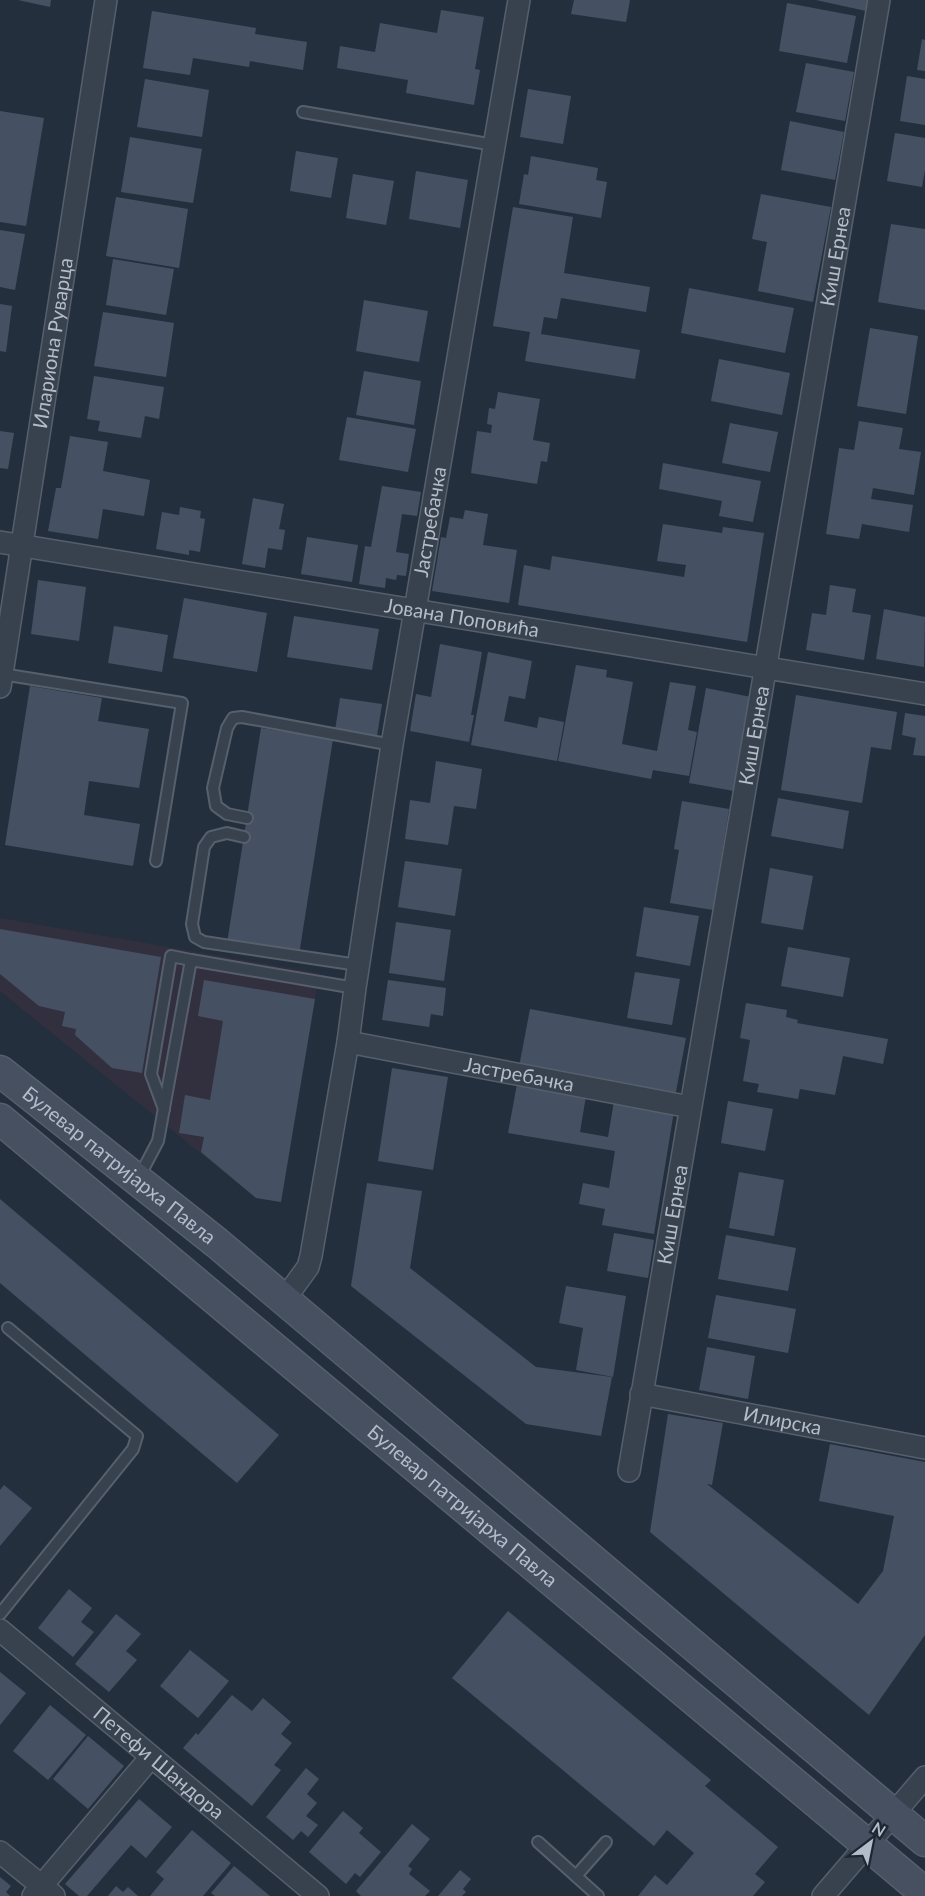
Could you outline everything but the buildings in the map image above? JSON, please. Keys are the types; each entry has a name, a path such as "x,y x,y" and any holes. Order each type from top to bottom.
{"main road":[{"name":"Булевар патријарха Павла","path":"0,1071 217,1243 925,1841"},
{"name":"Булевар патријарха Павла","path":"0,1119 925,1893"}],"street":[{"name":"Илариона Руварца","path":"1,680 106,0"},
{"name":"Јастребачка","path":"284,1300 308,1267 311,1256 348,1042 414,611 519,0"},
{"name":"Киш Ернеа","path":"629,1471 879,0"},
{"name":"Јована Поповића","path":"0,543 925,694"},
{"name":"Јастребачка","path":"348,1042 690,1107"},
{"name":"Илирска","path":"641,1394 925,1448"},
{"name":"Петефи Шандора","path":"0,1630 318,1896"},
{"path":"0,1852 43,1893 151,1757"},
{"path":"823,1896 925,1777"}],"lane":[{"path":"303,112 494,145"},
{"path":"1,680 182,703 156,861"},
{"path":"247,818 227,814 216,806 213,788 227,728 233,718 242,717 392,745"},
{"path":"244,837 227,833 211,837 204,847 192,924 195,937 204,942 358,966"},
{"path":"164,1110 151,1074 171,956 355,988"},
{"path":"137,1180 158,1141 191,960"},
{"path":"0,1614 133,1449 136,1436 8,1328"},
{"path":"538,1842 598,1896"},
{"path":"576,1876 606,1842"}],"shaded area":[{"path":"0,918 319,973 281,1202 256,1198 0,991"}]}
